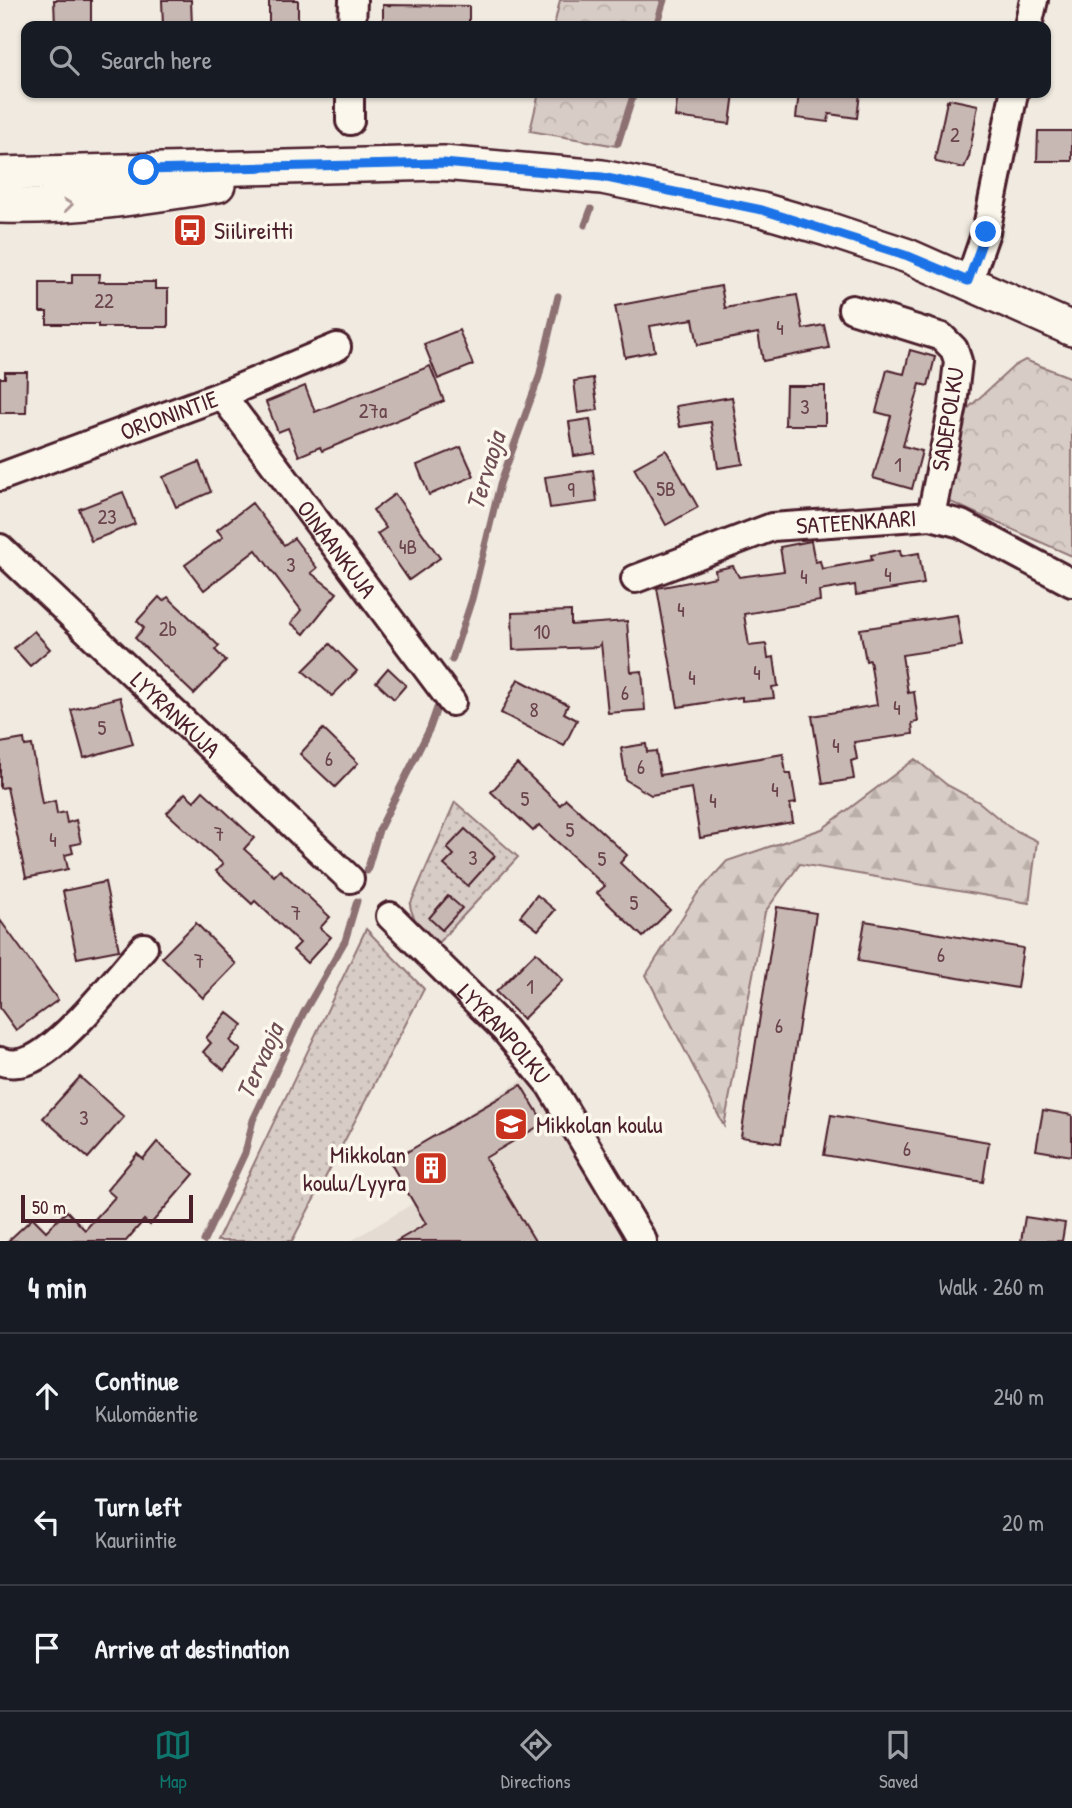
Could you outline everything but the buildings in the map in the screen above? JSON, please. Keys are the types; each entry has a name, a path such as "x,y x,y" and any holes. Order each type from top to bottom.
{"main road":[{"path":"0,174 443,163 602,177 762,210 908,256 1072,329"},
{"path":"0,206 46,207 148,197 348,164"}],"street":[{"path":"352,21 353,0"},
{"path":"1029,21 1034,0"},
{"path":"350,121 351,98"},
{"path":"968,281 986,232 1013,98"},
{"name":"SADEPOLKU","path":"852,309 922,329 942,337 954,349 958,361 953,405 930,516"},
{"name":"ORIONINTIE","path":"0,477 222,395 337,347"},
{"name":"OINAANKUJA","path":"222,395 452,702"},
{"name":"SATEENKAARI","path":"635,579 772,527 930,516 961,524 1072,583"},
{"name":"LYYRANKUJA","path":"0,548 350,879"},
{"name":"LYYRANPOLKU","path":"390,916 504,1029 550,1085 643,1241"},
{"path":"0,1061 8,1065 31,1060 49,1047 83,1015 144,947"}],"shaded area":[{"name":"Mikkolan koulu","path":"522,1080 550,1085 630,1241 351,1241 414,1203 390,1162"}],"green space":[{"path":"560,0 666,0 659,21 555,21"},
{"path":"538,98 633,98 617,146 530,131"},
{"path":"1025,360 1072,378 1072,556 944,499 964,412 1014,366"},
{"path":"915,759 947,785 979,802 1009,827 1037,841 1029,903 800,864 765,912 724,1126 646,975 697,894 727,861 822,829"},
{"path":"455,802 518,857 437,944 417,922 410,905"},
{"path":"366,929 424,989 292,1241 217,1241"}],"waterway":[{"name":"Tervaoja","path":"658,21 664,0"},
{"name":"Tervaoja","path":"618,143 632,98"},
{"path":"585,225 591,209"},
{"name":"Tervaoja","path":"452,660 472,599 500,484 539,377 558,296"},
{"name":"Tervaoja","path":"367,871 379,830 430,728 437,708"},
{"name":"Tervaoja","path":"204,1241 245,1153 253,1120 303,1014 345,941 357,901"}],"place":[{"name":"Siilireitti","path":"190,230"},
{"name":"Mikkolan koulu","path":"511,1124"},
{"name":"Mikkolan koulu/Lyyra","path":"431,1168"}],"route":[{"path":"144,170 443,163 602,177 762,210 908,256 968,281 986,232"}]}
